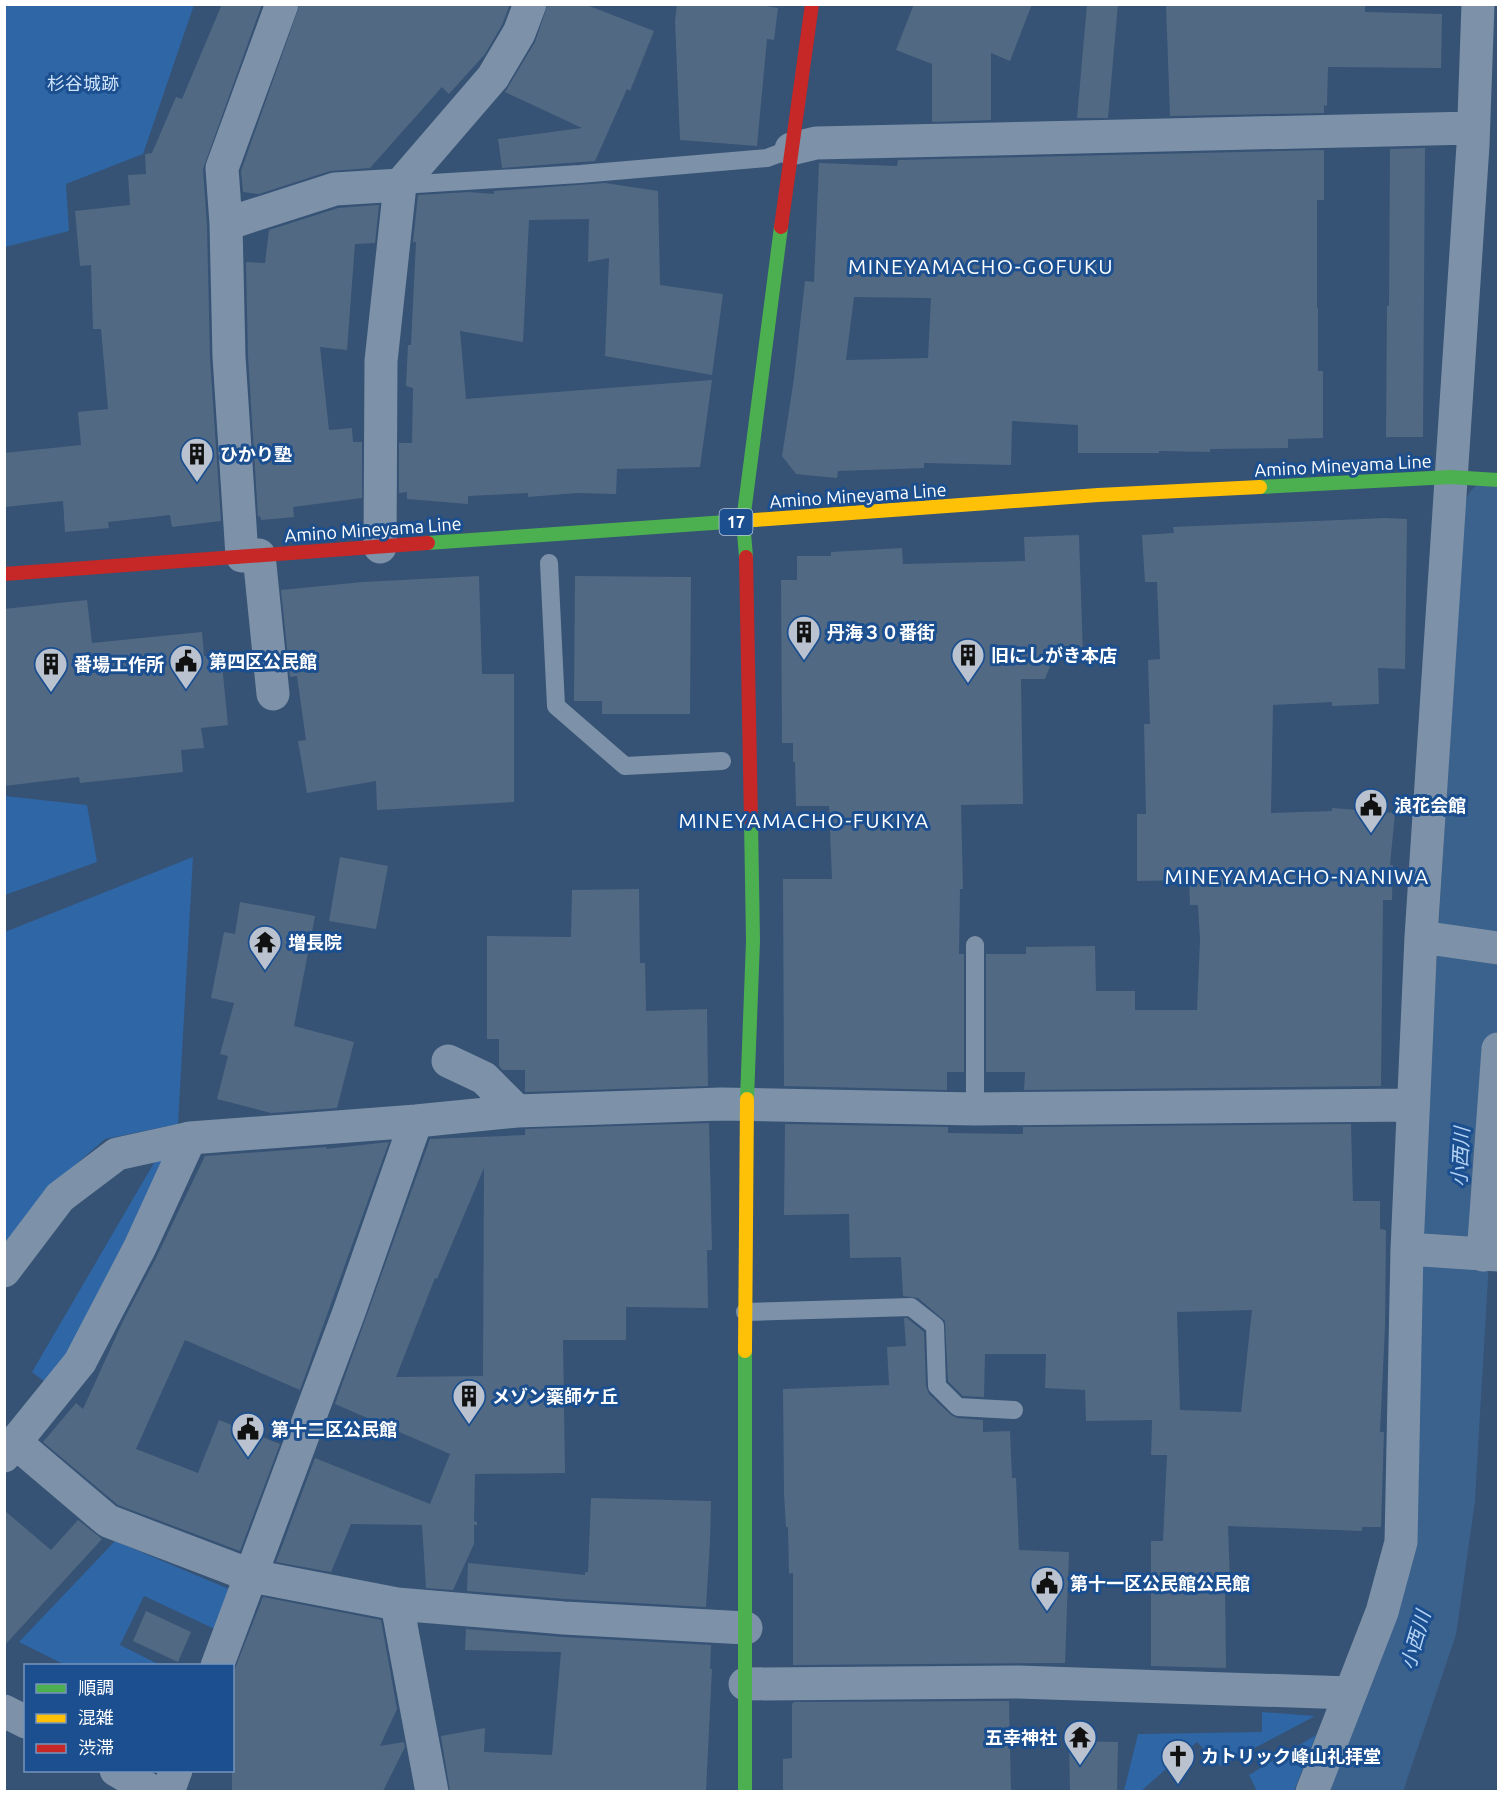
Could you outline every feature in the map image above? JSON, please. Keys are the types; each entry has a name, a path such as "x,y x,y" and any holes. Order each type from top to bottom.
{"street":[{"path":"273,694 251,555 229,357 226,224 222,168 282,4"},
{"path":"380,547 381,361 400,185 493,77 519,33 530,4"},
{"path":"745,1791 745,1312 747,1104 753,941 747,575 743,521 791,149 813,4"},
{"path":"1312,1791 1382,1612 1401,1542 1420,1250 1413,1106 1431,938 1459,478 1485,141 1478,4"},
{"path":"791,149 816,143 1485,141"},
{"path":"226,224 335,189 400,185"},
{"name":"Amino Mineyama Line","path":"4,573 1098,495 1459,478 1498,480"},
{"path":"1431,938 1498,948"},
{"path":"1420,1250 1485,1255 1498,1049"},
{"path":"448,1061 484,1078 517,1111"},
{"path":"4,1271 60,1197 117,1154 190,1138 517,1111 747,1104 975,1109 1413,1106"},
{"path":"217,1664 349,1312 416,1121"},
{"path":"190,1138 140,1247 80,1362 10,1450 108,1521 252,1576 398,1604 564,1618 746,1628"},
{"path":"398,1604 432,1791"},
{"path":"745,1684 1018,1682 1350,1693"},
{"path":"4,1710 24,1721"},
{"path":"120,1772 153,1791"},
{"path":"168,1791 175,1772"}],"lane":[{"path":"400,185 580,174 766,158 791,149"},
{"path":"549,562 556,706 625,766 722,761"},
{"path":"975,945 975,1109"},
{"path":"745,1312 911,1307 935,1326 938,1386 958,1407 1014,1410"}],"green space":[{"name":"杉谷城跡","path":"4,5 194,5 143,154 66,184 69,231 5,247"},
{"path":"5,796 87,805 97,862 5,895"},
{"path":"193,857 178,1124 105,1139 50,1187 5,1248 5,932"},
{"path":"158,1156 167,1159 71,1351 45,1382 32,1372"},
{"path":"1471,1274 1476,1275 1459,1510 1437,1630 1380,1791 1374,1791 1431,1627 1454,1509"},
{"path":"115,1541 236,1592 219,1631 144,1596 120,1645 158,1664 63,1664 19,1642"},
{"path":"1262,1712 1315,1716 1221,1766 1197,1742 1141,1791 1124,1791 1138,1734 1262,1732"},
{"path":"1316,1735 1294,1791 1253,1791 1256,1789 1249,1775"}],"building":[{"path":"222,4 262,4 203,169 207,225 210,358 221,521 172,527 170,515 108,522 109,528 65,532 63,501 4,507 4,453 81,445 78,412 108,409 101,329 93,329 91,265 80,266 75,211 130,205 128,175 146,174 145,154 152,153 176,97 182,99"},
{"path":"300,4 510,4 502,25 485,54 449,94 442,87 370,168 330,171 259,194 243,192 241,171"},
{"path":"548,4 584,4 654,31 630,91 627,89 595,161 502,168 498,139 582,128 505,92 535,42"},
{"path":"677,4 755,4 778,8 774,40 767,39 757,146 680,140 675,21"},
{"path":"914,4 1032,4 1010,61 991,53 991,120 932,122 932,64 896,50"},
{"path":"1087,4 1118,4 1108,118 1077,118"},
{"path":"1166,4 1365,4 1365,12 1442,14 1441,68 1328,67 1327,106 1324,105 1324,113 1170,116"},
{"path":"1425,148 1423,437 1386,437 1390,149"},
{"path":"1324,150 1324,200 1317,200 1318,371 1323,371 1323,438 1288,439 1288,448 1210,449 1210,452 1078,453 1078,425 1012,421 1011,465 924,463 924,468 838,471 837,478 796,474 782,456 805,281 814,282 819,163 897,166 898,160","holes":["854,297 931,298 928,358 846,360"]},
{"path":"605,183 658,191 660,285 723,294 712,375 605,356 609,258 588,262 589,219 529,220 523,342 460,331 466,399 712,380 700,467 617,469 616,494 577,493 528,497 528,493 468,496 468,504 407,499 407,492 399,493 399,443 412,443 413,388 406,386 408,345 411,345 416,242 413,242 418,195 469,192 494,194 494,191"},
{"path":"379,205 375,243 355,244 347,350 320,347 329,430 352,428 353,442 362,442 362,498 293,507 294,517 261,520 260,516 258,517 248,356 246,262 265,263 269,230 338,208"},
{"path":"1407,519 1405,669 1378,668 1379,704 1332,706 1332,702 1273,705 1271,813 1332,811 1332,808 1395,813 1390,865 1393,865 1392,900 1383,900 1381,1086 1024,1090 1025,1072 986,1072 986,954 1026,954 1026,947 1095,946 1096,991 1135,991 1135,1010 1197,1010 1200,940 1198,905 1190,905 1189,880 1137,881 1137,814 1146,814 1144,724 1150,724 1148,660 1160,659 1157,582 1145,582 1142,535 1174,533 1173,527"},
{"path":"1079,535 1083,655 1054,656 1045,679 1021,679 1023,804 961,805 963,889 960,889 959,954 964,954 964,1072 947,1072 947,1090 784,1086 783,879 832,879 829,806 796,806 793,743 782,743 781,580 797,580 797,556 831,556 831,552 902,548 903,564 1025,561 1024,537"},
{"path":"479,576 482,674 514,674 514,802 377,810 376,781 307,793 298,741 306,740 297,676 290,677 281,590 363,582"},
{"path":"575,576 691,577 690,714 602,714 602,701 574,701"},
{"path":"87,600 92,643 202,632 204,656 221,654 228,725 201,728 204,748 181,750 183,772 80,783 79,777 4,786 4,609"},
{"path":"340,857 388,866 376,929 329,921"},
{"path":"639,889 640,963 645,963 646,1011 707,1009 708,1086 525,1092 525,1070 503,1070 499,1066 499,1039 487,1039 487,936 571,937 572,890"},
{"path":"240,902 315,916 294,1026 354,1042 337,1108 271,1113 217,1099 228,1056 220,1054 234,1003 211,998 224,932 235,934"},
{"path":"709,1123 712,1250 707,1250 708,1308 626,1307 626,1340 563,1340 565,1473 475,1474 474,1521 477,1525 474,1525 474,1544 453,1590 426,1588 422,1525 351,1524 331,1572 276,1562 315,1458 430,1504 450,1454 335,1404 430,1139 525,1135 525,1129","holes":["484,1168 483,1376 396,1377 435,1278 437,1279"]},
{"path":"785,1124 948,1127 948,1133 1023,1134 1023,1127 1351,1124 1353,1201 1380,1201 1380,1229 1386,1230 1385,1327 1380,1432 1384,1432 1381,1527 1362,1527 1362,1531 1228,1526 1230,1583 1225,1583 1226,1668 1151,1666 1151,1541 1163,1541 1167,1455 1151,1455 1152,1420 1086,1421 1085,1390 1045,1388 1046,1354 985,1354 984,1397 963,1396 948,1381 945,1321 918,1298 903,1296 901,1257 850,1258 849,1214 784,1215","holes":["1252,1310 1241,1412 1180,1410 1177,1312"]},
{"path":"389,1142 300,1390 185,1340 136,1449 198,1473 219,1420 280,1444 240,1551 118,1505 43,1442 76,1403 83,1409 124,1319 205,1156 327,1147 326,1149"},
{"path":"904,1318 924,1332 926,1386 929,1394 957,1418 983,1420 983,1432 1010,1431 1012,1478 1016,1478 1019,1550 1069,1552 1065,1663 793,1665 793,1573 789,1574 788,1527 786,1527 784,1494 783,1389 889,1385 887,1347 906,1346"},
{"path":"591,1498 711,1501 706,1607 467,1591 468,1563 585,1575 585,1572 588,1572"},
{"path":"4,1510 51,1550 78,1520 102,1539 4,1646"},
{"path":"263,1597 381,1620 397,1709 380,1746 404,1742 405,1747 383,1791 232,1791 234,1671"},
{"path":"146,1611 191,1632 178,1662 133,1641"},
{"path":"466,1629 711,1645 710,1669 712,1669 706,1791 450,1791 441,1736 485,1728 484,1752 552,1755 561,1652 465,1650"},
{"path":"1009,1701 1011,1791 783,1791 783,1759 792,1758 792,1704 794,1702"},
{"path":"1069,1741 1118,1742 1117,1791 1070,1791"}],"waterway":[{"name":"小西川","path":"1366,1792 1422,1626 1440,1499 1498,513"}],"traffic: fast":[{"path":"746,557 743,521 781,227"},
{"path":"1260,487 1450,477 1498,480"},
{"path":"428,543 755,520"},
{"path":"747,1099 753,941 751,821"},
{"path":"745,1351 745,1792"}],"traffic: slow":[{"path":"755,520 1098,495 1260,487"},
{"path":"745,1351 747,1099"}],"traffic: jam":[{"path":"781,227 812,4"},
{"path":"4,574 428,543"},
{"path":"746,557 751,821"}],"place":[{"name":"ひかり塾","path":"197,483"},
{"name":"丹海３０番街","path":"804,661"},
{"name":"旧にしがき本店","path":"968,684"},
{"name":"第四区公民館","path":"186,690"},
{"name":"番場工作所","path":"51,693"},
{"name":"浪花会館","path":"1371,834"},
{"name":"増長院","path":"265,971"},
{"name":"メゾン薬師ケ丘","path":"469,1425"},
{"name":"第十二区公民館","path":"248,1458"},
{"name":"第十一区公民館公民館","path":"1047,1612"},
{"name":"五幸神社","path":"1080,1766"},
{"name":"カトリック峰山礼拝堂","path":"1178,1785"}],"district":[{"name":"MINEYAMACHO-GOFUKU","path":"981,266"},
{"name":"MINEYAMACHO-FUKIYA","path":"804,820"},
{"name":"MINEYAMACHO-NANIWA","path":"1297,876"}]}
